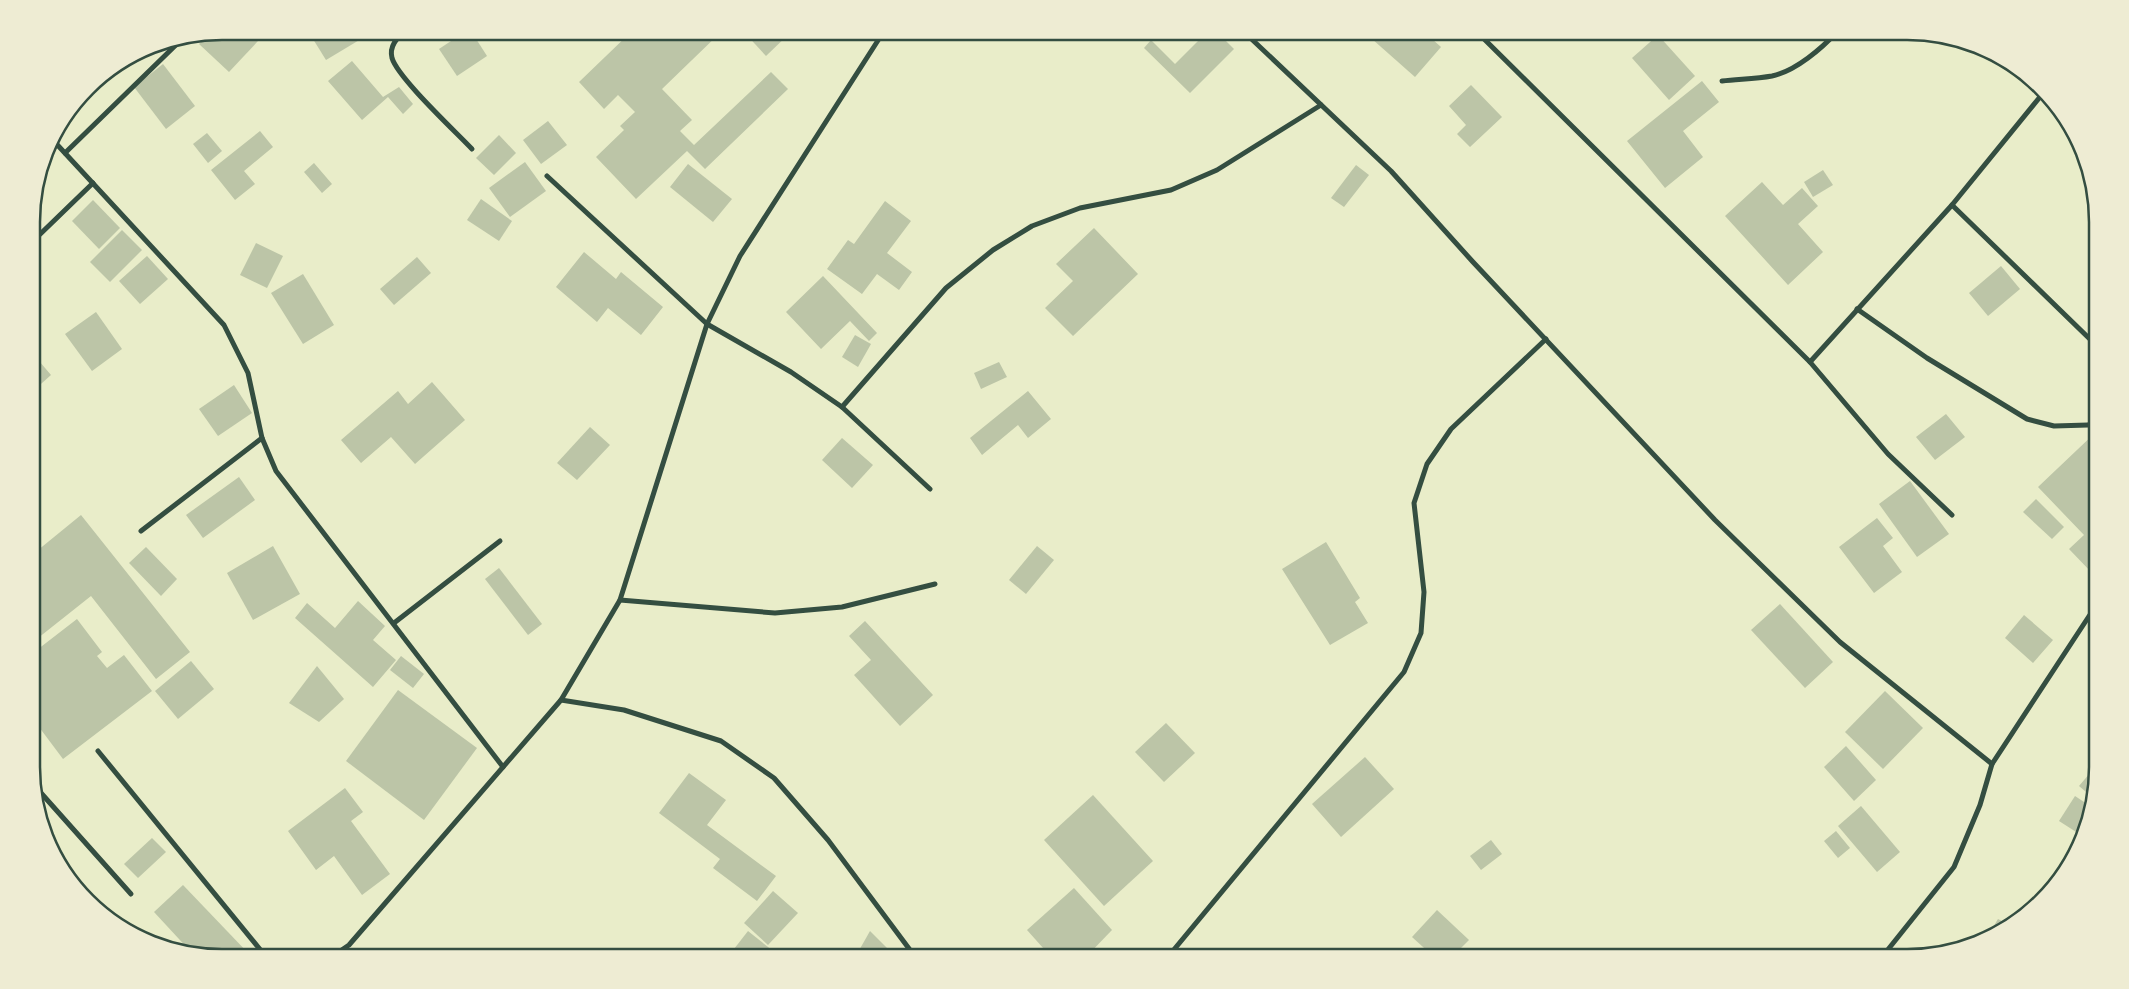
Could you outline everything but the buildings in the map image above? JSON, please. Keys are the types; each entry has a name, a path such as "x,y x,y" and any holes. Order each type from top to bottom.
{"street":[{"path":"396,40 392,48 392,58 402,75 472,149"},
{"path":"343,949 349,945 561,700 620,600 707,324 740,256 878,40"},
{"path":"1252,40 1391,171 1716,520 1840,642 1992,764"},
{"path":"1485,40 1810,362 1888,454 1952,515"},
{"path":"1722,81 1773,76 1796,65 1820,49 1829,40"},
{"path":"65,153 175,46"},
{"path":"1810,362 1952,204 2040,97"},
{"path":"842,407 946,288 992,250 1032,226 1080,208 1171,190 1217,170 1321,105"},
{"path":"57,145 224,325 248,373 262,438 276,471 394,623 451,702 503,767"},
{"path":"547,176 707,324 791,372 842,407 930,489"},
{"path":"40,234 93,183"},
{"path":"1952,204 2089,338"},
{"path":"1857,309 1921,354 2027,418 2054,426 2089,424"},
{"path":"1175,949 1404,672 1421,633 1424,592 1414,503 1426,464 1451,428 1546,339"},
{"path":"141,531 262,438"},
{"path":"394,623 500,541"},
{"path":"620,600 775,613 842,607 935,584"},
{"path":"1888,949 1954,867 1980,805 1992,764 2089,616"},
{"path":"561,700 624,710 721,741 774,778 828,840 909,949"},
{"path":"98,751 260,949"},
{"path":"42,794 131,894"}]}
